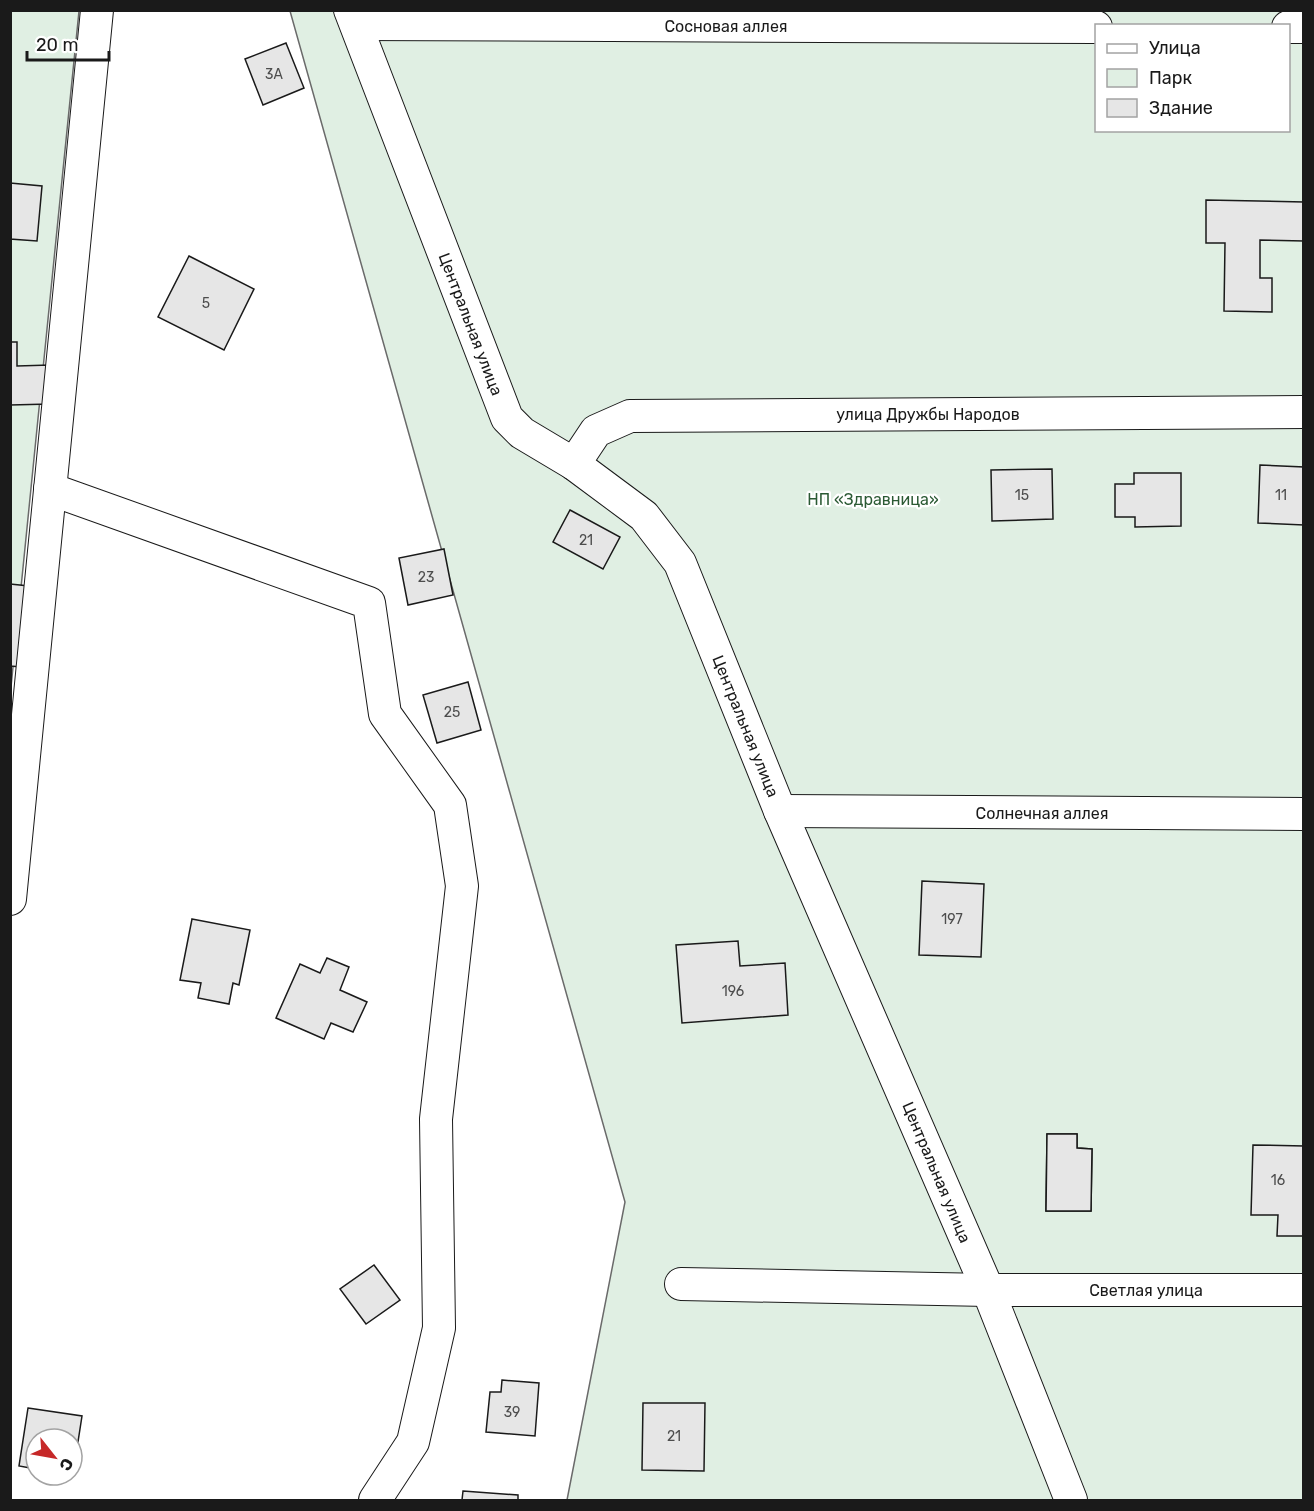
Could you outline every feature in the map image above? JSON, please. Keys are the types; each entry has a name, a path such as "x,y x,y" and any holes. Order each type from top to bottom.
{"street":[{"path":"10,899 97,10"},
{"name":"Сосновая аллея","path":"353,17 1095,27"},
{"name":"Центральная улица","path":"353,17 507,418 522,433 574,464 644,516 680,563 780,811 988,1290 1071,1500"},
{"name":"улица Дружбы Народов","path":"574,464 596,430 630,416 1304,412"},
{"path":"50,489 369,603 385,714 450,805 462,886 436,1119 439,1328 412,1442 375,1500"},
{"name":"Солнечная аллея","path":"780,811 1304,814"},
{"name":"Светлая улица","path":"681,1284 988,1290 1304,1290"}],"green space":[{"path":"11,11 79,11 11,687"},
{"name":"НП «Здравница»","path":"290,11 1303,11 1303,1500 567,1500 625,1202"}],"building":[{"path":"286,43 304,88 263,105 245,59"},
{"path":"10,183 42,186 37,241 10,239"},
{"path":"1206,200 1304,202 1304,241 1260,240 1260,278 1272,278 1272,312 1224,311 1225,243 1206,243"},
{"path":"189,256 254,289 224,350 158,317"},
{"path":"10,342 17,342 17,366 50,365 50,404 10,405"},
{"path":"1260,465 1304,467 1304,525 1258,523"},
{"path":"1052,469 1053,519 992,521 991,470"},
{"path":"1134,473 1181,473 1181,526 1135,527 1135,517 1115,517 1115,484 1134,484"},
{"path":"570,510 620,537 603,569 553,542"},
{"path":"444,549 453,595 408,605 399,558"},
{"path":"10,584 29,586 22,667 10,666"},
{"path":"468,682 481,730 437,743 423,695"},
{"path":"922,881 984,884 981,957 919,955"},
{"path":"192,919 250,930 239,985 233,983 229,1004 198,998 201,983 180,980"},
{"path":"738,941 740,966 785,963 788,1015 682,1023 676,945"},
{"path":"327,958 349,967 340,990 367,1002 353,1032 331,1023 324,1039 276,1018 300,964 320,973"},
{"path":"1047,1134 1077,1134 1077,1148 1092,1149 1091,1211 1046,1211"},
{"path":"1047,1134 1077,1134 1077,1148 1092,1149 1091,1211 1046,1211"},
{"path":"1253,1145 1304,1146 1304,1236 1277,1236 1278,1215 1251,1215"},
{"path":"374,1265 400,1300 366,1324 340,1289"},
{"path":"502,1380 539,1383 535,1436 486,1432 490,1392 501,1392"},
{"path":"643,1403 705,1403 704,1471 642,1470"},
{"path":"28,1408 82,1416 80,1427 25,1427"},
{"path":"24,1434 24,1467 19,1466"},
{"path":"463,1491 518,1495 518,1500 462,1500"}]}
